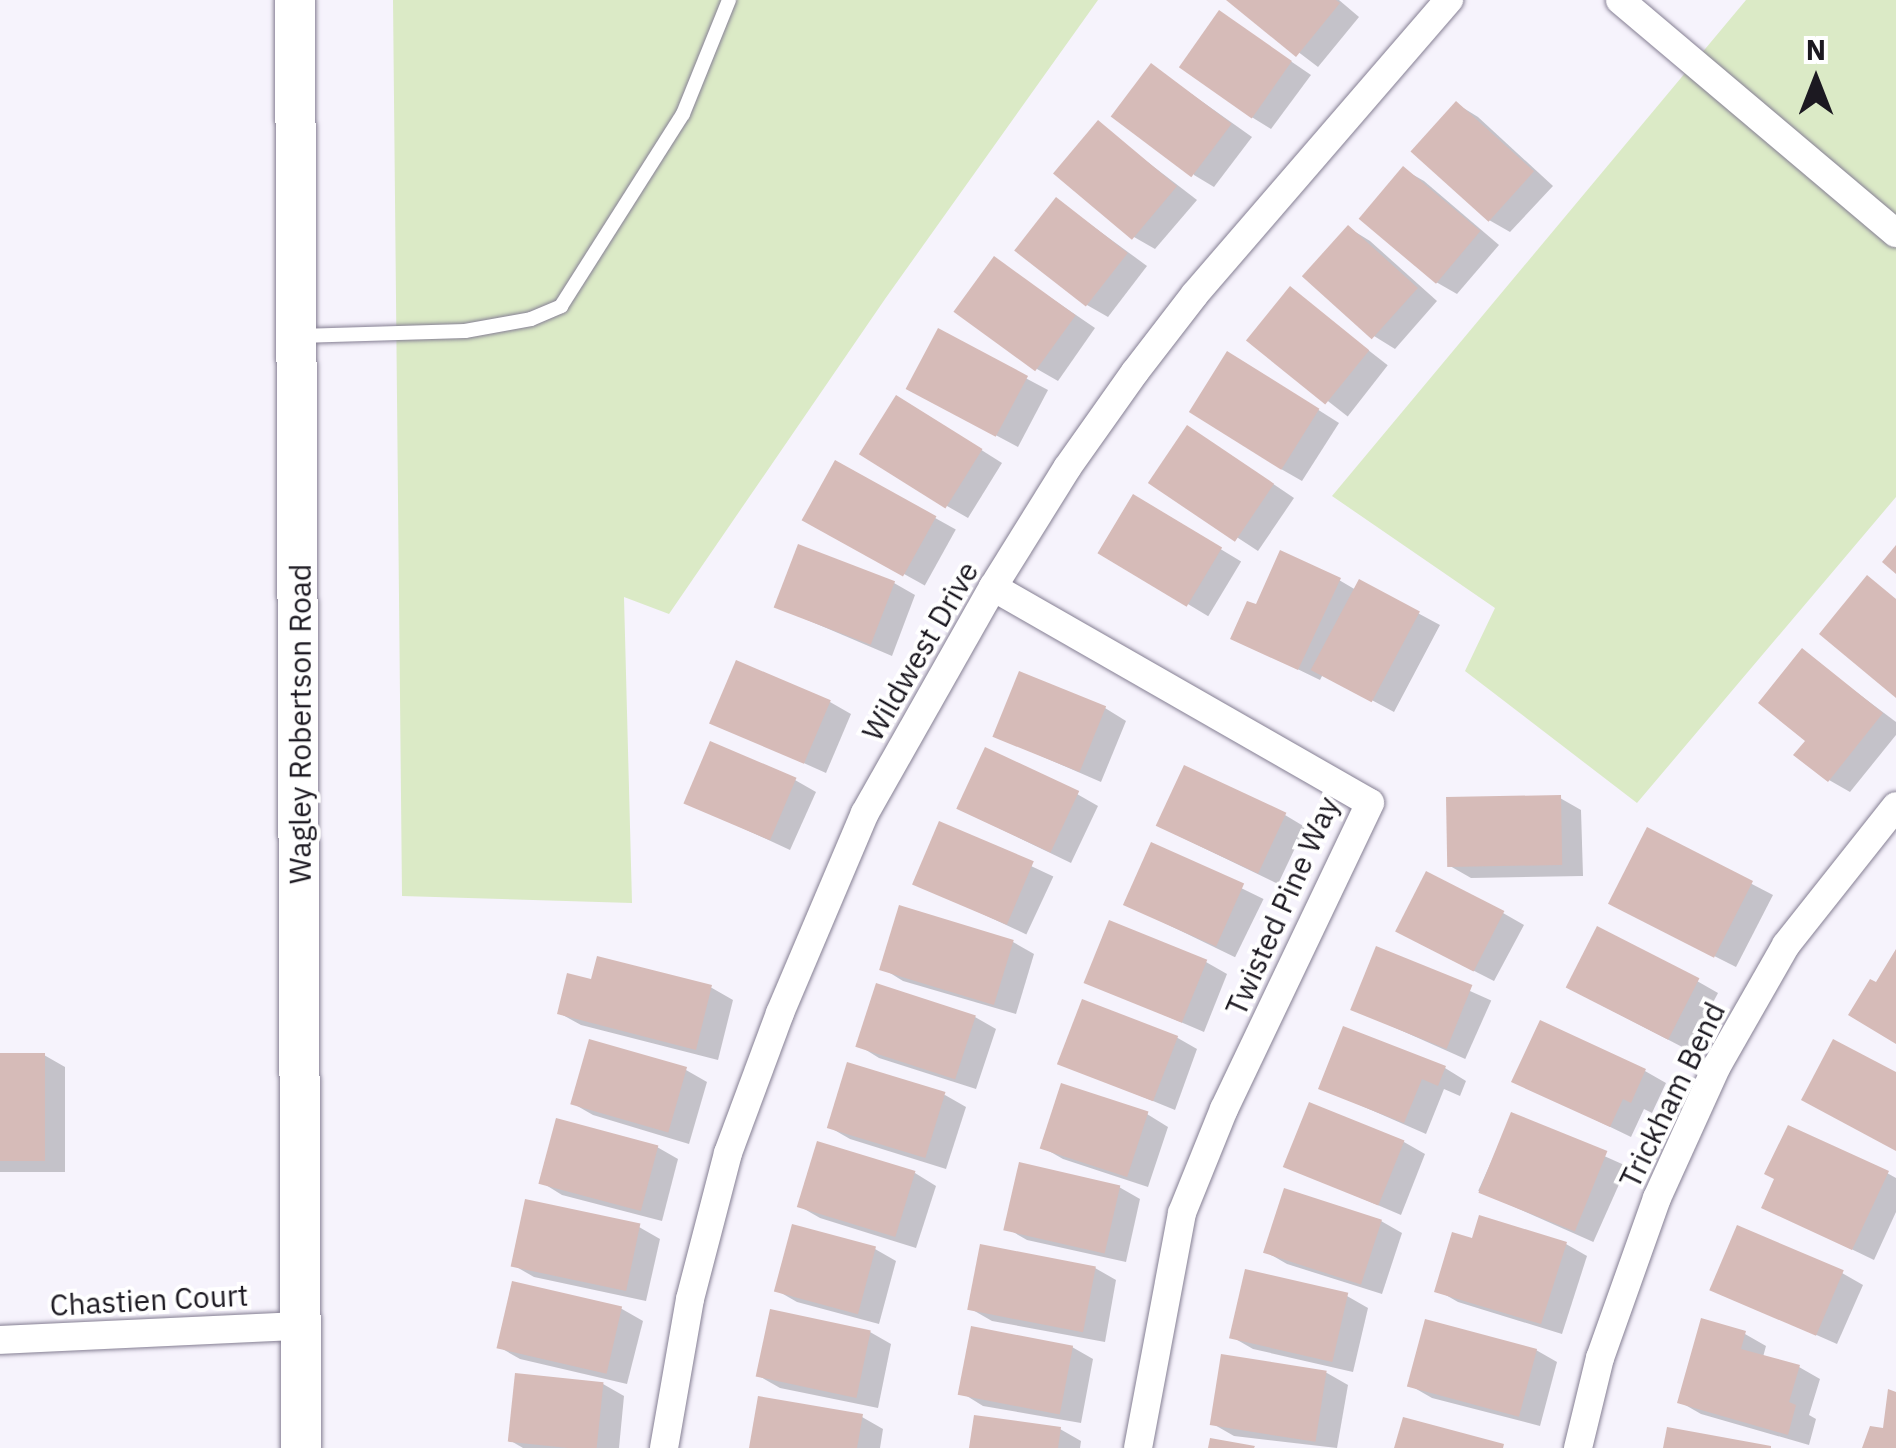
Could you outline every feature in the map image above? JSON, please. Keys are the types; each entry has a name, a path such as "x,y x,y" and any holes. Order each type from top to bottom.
{"street":[{"name":"Wagley Robertson Road","path":"295,0 301,1448"},
{"name":"Wildwest Drive","path":"664,1448 690,1299 728,1153 780,1013 865,813 993,587 1067,468 1195,294 1449,0"},
{"path":"1620,0 1896,233"},
{"name":"Twisted Pine Way","path":"993,587 1370,803 1224,1108 1182,1213 1138,1448"},
{"name":"Trickham Bend","path":"1578,1448 1600,1358 1657,1198 1716,1066 1786,945 1896,806"},
{"name":"Chastien Court","path":"0,1340 302,1326"}],"lane":[{"path":"298,336 465,331 532,319 560,306 683,114 729,0"}],"green space":[{"path":"393,0 1098,0 885,299 669,614 624,597 632,903 402,896"},
{"path":"1746,0 1896,0 1896,497 1637,803 1465,671 1495,608 1332,496"}],"building":[{"path":"1226,0 1336,0 1340,3 1296,57"},
{"path":"1219,10 1292,61 1252,118 1179,67"},
{"path":"1151,63 1232,124 1191,177 1111,117"},
{"path":"1456,101 1534,171 1489,222 1410,152"},
{"path":"1098,120 1177,186 1132,240 1053,174"},
{"path":"1403,166 1480,231 1436,284 1359,219"},
{"path":"1056,197 1128,253 1086,307 1014,251"},
{"path":"1348,225 1418,288 1372,339 1302,276"},
{"path":"994,256 1076,315 1035,371 953,312"},
{"path":"1290,286 1369,350 1325,405 1246,340"},
{"path":"938,328 1028,376 996,437 906,389"},
{"path":"1227,351 1319,409 1281,470 1189,412"},
{"path":"896,395 983,449 945,508 859,454"},
{"path":"1187,425 1274,484 1235,542 1148,483"},
{"path":"835,460 936,516 903,577 802,520"},
{"path":"1133,494 1222,548 1187,607 1097,553"},
{"path":"798,544 895,581 871,645 774,607"},
{"path":"1896,545 1896,574 1882,562"},
{"path":"1280,550 1341,578 1298,670 1230,639 1247,601 1256,604"},
{"path":"1867,575 1896,599 1896,698 1819,634"},
{"path":"1359,579 1420,611 1372,702 1311,670"},
{"path":"1802,648 1883,713 1828,782 1793,755 1805,741 1758,703"},
{"path":"736,660 831,700 804,764 709,724"},
{"path":"1019,671 1106,706 1080,772 992,737"},
{"path":"710,741 797,778 770,840 683,804"},
{"path":"985,747 1079,791 1051,853 956,809"},
{"path":"1184,765 1286,813 1258,873 1156,826"},
{"path":"1561,795 1562,865 1447,867 1446,797"},
{"path":"939,821 1034,861 1007,925 912,885"},
{"path":"1647,827 1753,881 1714,958 1608,904"},
{"path":"1151,842 1244,883 1216,947 1123,905"},
{"path":"1426,871 1504,911 1474,972 1395,932"},
{"path":"899,905 1014,940 994,1005 879,970"},
{"path":"1109,920 1207,960 1182,1023 1084,983"},
{"path":"1597,926 1699,978 1668,1040 1566,987"},
{"path":"1376,946 1472,985 1447,1049 1350,1010"},
{"path":"1896,949 1896,1044 1848,1015 1870,979 1876,982"},
{"path":"597,956 712,985 696,1050 557,1014 567,973 591,979"},
{"path":"876,983 976,1015 955,1079 855,1047"},
{"path":"1082,999 1178,1036 1153,1101 1057,1064"},
{"path":"1540,1020 1646,1069 1631,1103 1623,1099 1610,1127 1511,1082"},
{"path":"1343,1026 1446,1066 1438,1086 1422,1079 1404,1123 1318,1089"},
{"path":"589,1039 687,1067 668,1132 570,1104"},
{"path":"1833,1039 1896,1072 1896,1151 1801,1100"},
{"path":"0,1053 45,1053 45,1161 0,1161"},
{"path":"847,1062 945,1092 925,1158 827,1128"},
{"path":"1061,1083 1148,1111 1127,1177 1040,1149"},
{"path":"1309,1102 1404,1141 1378,1205 1283,1167"},
{"path":"1511,1112 1607,1151 1575,1232 1478,1193"},
{"path":"556,1118 658,1145 641,1211 538,1184"},
{"path":"1788,1125 1889,1171 1852,1250 1761,1208 1774,1179 1764,1174"},
{"path":"817,1141 915,1171 895,1237 797,1207"},
{"path":"1019,1162 1120,1185 1105,1254 1003,1230"},
{"path":"1284,1188 1382,1220 1361,1285 1263,1253"},
{"path":"525,1199 640,1224 626,1291 511,1266"},
{"path":"1479,1215 1567,1242 1541,1324 1434,1292 1452,1232 1472,1238"},
{"path":"792,1224 876,1247 858,1314 774,1292"},
{"path":"1737,1225 1844,1270 1816,1336 1709,1290"},
{"path":"980,1244 1096,1267 1083,1332 967,1310"},
{"path":"1245,1269 1348,1293 1332,1362 1229,1338"},
{"path":"512,1281 622,1306 607,1374 496,1348"},
{"path":"770,1309 871,1330 856,1398 756,1376"},
{"path":"1701,1318 1746,1331 1741,1349 1800,1365 1789,1402 1796,1405 1788,1435 1677,1403"},
{"path":"1425,1319 1537,1349 1519,1417 1407,1387"},
{"path":"971,1326 1073,1346 1060,1415 958,1395"},
{"path":"1221,1354 1327,1371 1315,1442 1210,1425"},
{"path":"515,1373 604,1382 597,1448 508,1442"},
{"path":"1888,1389 1896,1392 1896,1448 1862,1448 1870,1426 1883,1428"},
{"path":"758,1396 863,1414 857,1448 749,1448"},
{"path":"974,1415 1061,1427 1058,1448 969,1448"},
{"path":"1403,1417 1504,1444 1503,1448 1394,1448"},
{"path":"1667,1427 1771,1446 1771,1448 1663,1448"},
{"path":"1210,1438 1255,1446 1208,1448"}]}
